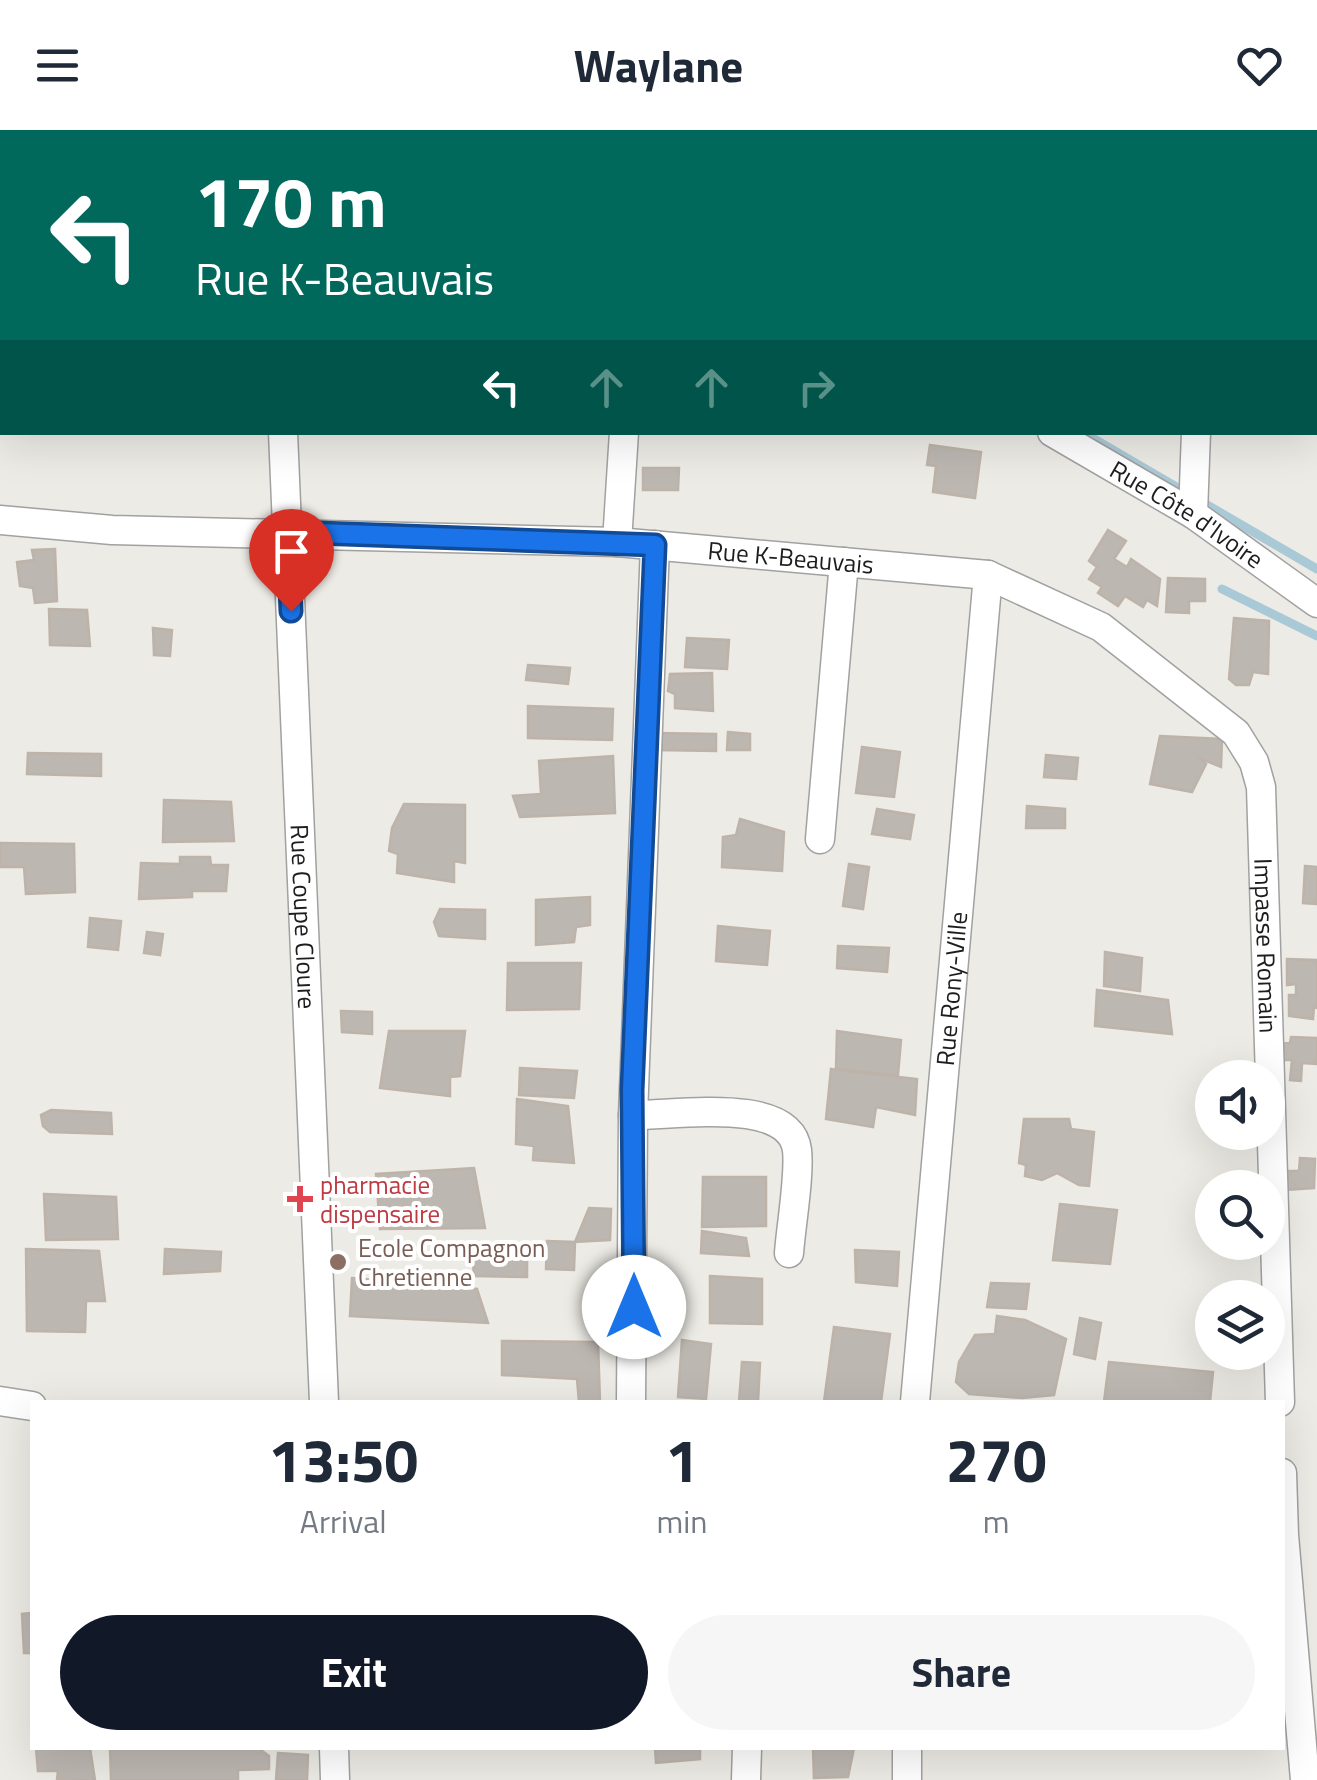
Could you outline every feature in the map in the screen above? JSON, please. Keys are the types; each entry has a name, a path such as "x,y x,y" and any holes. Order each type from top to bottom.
{"street":[{"name":"Rue Coupe Cloure","path":"282,435 324,1400"},
{"path":"617,542 624,435"},
{"name":"Rue Côte d'Ivoire","path":"1061,435 1193,514 1317,604"},
{"path":"1193,514 1196,435"},
{"name":"Rue K-Beauvais","path":"0,520 112,530 617,542 988,576 1101,627 1116,638 1236,733 1254,762 1261,787"},
{"path":"631,1400 633,1116 655,545"},
{"path":"820,839 844,562"},
{"name":"Rue Rony-Ville","path":"914,1400 988,576"},
{"name":"Impasse Romain","path":"1261,787 1280,1400"},
{"path":"633,1116 756,1113 784,1126 798,1149 789,1253"},
{"path":"0,1400 30,1406"},
{"path":"1285,1546 1305,1780"},
{"path":"334,1750 335,1780"},
{"path":"746,1780 747,1750"},
{"path":"907,1750 907,1780"}],"building":[{"path":"930,445 981,452 975,498 933,492 936,466 927,465"},
{"path":"643,468 679,468 678,490 643,490"},
{"path":"1108,530 1126,541 1114,559 1127,567 1131,559 1160,579 1157,606 1147,600 1143,607 1125,596 1118,606 1098,593 1102,587 1089,579 1097,567 1089,561"},
{"path":"55,549 57,601 35,603 33,588 20,586 17,562 34,560 32,550"},
{"path":"1168,578 1205,579 1205,601 1189,601 1189,613 1166,612"},
{"path":"49,609 87,610 90,646 50,645"},
{"path":"1234,618 1269,621 1268,674 1253,672 1249,685 1236,685 1229,679"},
{"path":"153,628 172,630 170,656 154,655"},
{"path":"687,638 729,640 727,669 685,667"},
{"path":"528,665 570,668 568,684 526,680"},
{"path":"712,673 713,711 675,708 675,694 668,691 670,674"},
{"path":"528,706 613,709 612,740 528,738"},
{"path":"728,732 750,734 750,750 727,750"},
{"path":"655,733 716,734 716,751 654,750"},
{"path":"1160,736 1222,739 1221,767 1199,758 1206,764 1192,792 1150,784"},
{"path":"862,747 900,752 894,797 856,793"},
{"path":"28,753 101,754 101,776 27,774"},
{"path":"1046,755 1078,758 1076,779 1044,777"},
{"path":"613,756 615,813 520,817 513,796 541,794 539,761"},
{"path":"164,800 231,802 234,841 163,842"},
{"path":"404,804 465,805 465,863 454,861 454,882 397,873 398,854 389,851 392,828"},
{"path":"1027,806 1065,809 1065,828 1026,828"},
{"path":"877,809 914,815 910,839 872,834"},
{"path":"740,819 784,832 782,871 722,867 723,837 736,835"},
{"path":"0,843 74,844 75,892 26,894 24,867 0,867"},
{"path":"180,857 210,857 211,865 228,865 226,891 192,891 192,897 139,899 141,863 180,864"},
{"path":"849,864 869,867 863,909 843,906"},
{"path":"1305,866 1317,867 1317,904 1303,903"},
{"path":"590,897 590,925 576,927 574,942 536,945 536,900"},
{"path":"440,909 485,910 485,939 439,936 434,922"},
{"path":"90,918 121,921 118,950 88,947"},
{"path":"718,926 770,931 767,965 716,961"},
{"path":"147,932 163,934 160,955 144,953"},
{"path":"838,946 889,948 887,972 837,968"},
{"path":"1105,952 1142,958 1140,991 1104,986"},
{"path":"1287,959 1317,960 1317,1008 1314,1007 1313,1019 1289,1016 1289,995 1296,995 1296,984 1287,985"},
{"path":"508,963 581,963 579,1009 507,1010"},
{"path":"1097,990 1168,1000 1172,1034 1095,1026"},
{"path":"341,1011 372,1012 372,1034 342,1032"},
{"path":"389,1031 465,1031 460,1076 450,1077 450,1096 380,1088"},
{"path":"837,1031 901,1040 898,1075 836,1069"},
{"path":"1291,1037 1317,1038 1317,1064 1302,1063 1301,1081 1290,1080 1292,1060 1277,1060 1276,1044 1290,1043"},
{"path":"520,1068 577,1071 574,1098 519,1095"},
{"path":"831,1069 917,1079 915,1115 876,1107 873,1127 826,1119"},
{"path":"517,1099 568,1106 574,1163 533,1160 534,1146 516,1144"},
{"path":"51,1110 111,1113 112,1134 50,1132 43,1126 41,1115"},
{"path":"1024,1119 1069,1119 1071,1129 1094,1132 1089,1186 1057,1173 1042,1180 1025,1176 1026,1165 1019,1163"},
{"path":"1300,1158 1315,1159 1314,1188 1286,1190 1285,1171 1299,1171"},
{"path":"474,1168 485,1228 380,1229 376,1174"},
{"path":"703,1177 766,1177 766,1226 702,1227"},
{"path":"44,1194 116,1197 118,1239 46,1240"},
{"path":"1060,1204 1117,1210 1110,1264 1053,1260"},
{"path":"589,1208 611,1209 610,1240 575,1242"},
{"path":"702,1231 746,1238 749,1256 701,1253"},
{"path":"547,1241 575,1242 574,1270 546,1269"},
{"path":"527,1248 527,1277 474,1276 472,1251"},
{"path":"26,1249 99,1251 105,1301 86,1301 85,1332 27,1331"},
{"path":"165,1249 221,1252 220,1271 164,1274"},
{"path":"855,1250 899,1252 897,1286 856,1282"},
{"path":"710,1276 762,1279 762,1324 710,1323"},
{"path":"352,1278 477,1289 488,1323 350,1316"},
{"path":"991,1283 1029,1284 1026,1309 987,1307"},
{"path":"997,1316 1025,1320 1066,1339 1054,1395 1022,1398 969,1394 956,1382 959,1362 975,1335 995,1334"},
{"path":"1080,1318 1101,1323 1095,1359 1074,1354"},
{"path":"834,1327 890,1334 881,1400 824,1400"},
{"path":"682,1340 711,1344 706,1399 678,1397"},
{"path":"502,1341 598,1342 600,1400 579,1400 577,1379 502,1375"},
{"path":"742,1362 760,1363 758,1400 739,1400"},
{"path":"1109,1362 1213,1372 1210,1400 1104,1400"},
{"path":"30,1613 30,1653 24,1653 22,1614"},
{"path":"36,1750 90,1750 95,1780 57,1780 58,1771 38,1771"},
{"path":"110,1750 261,1750 269,1756 269,1769 238,1770 238,1780 111,1780"},
{"path":"655,1750 700,1750 700,1759 656,1763"},
{"path":"813,1750 854,1750 848,1777 814,1778"},
{"path":"278,1753 308,1755 307,1780 276,1780"}],"waterway":[{"path":"1087,435 1317,569"},
{"path":"1222,589 1317,636"}],"place":[{"name":"pharmacie dispensaire","path":"300,1199"},
{"name":"Ecole Compagnon Chretienne","path":"338,1262"}],"route":[{"path":"291,611 288,532 655,545 632,1090 634,1307"}]}
